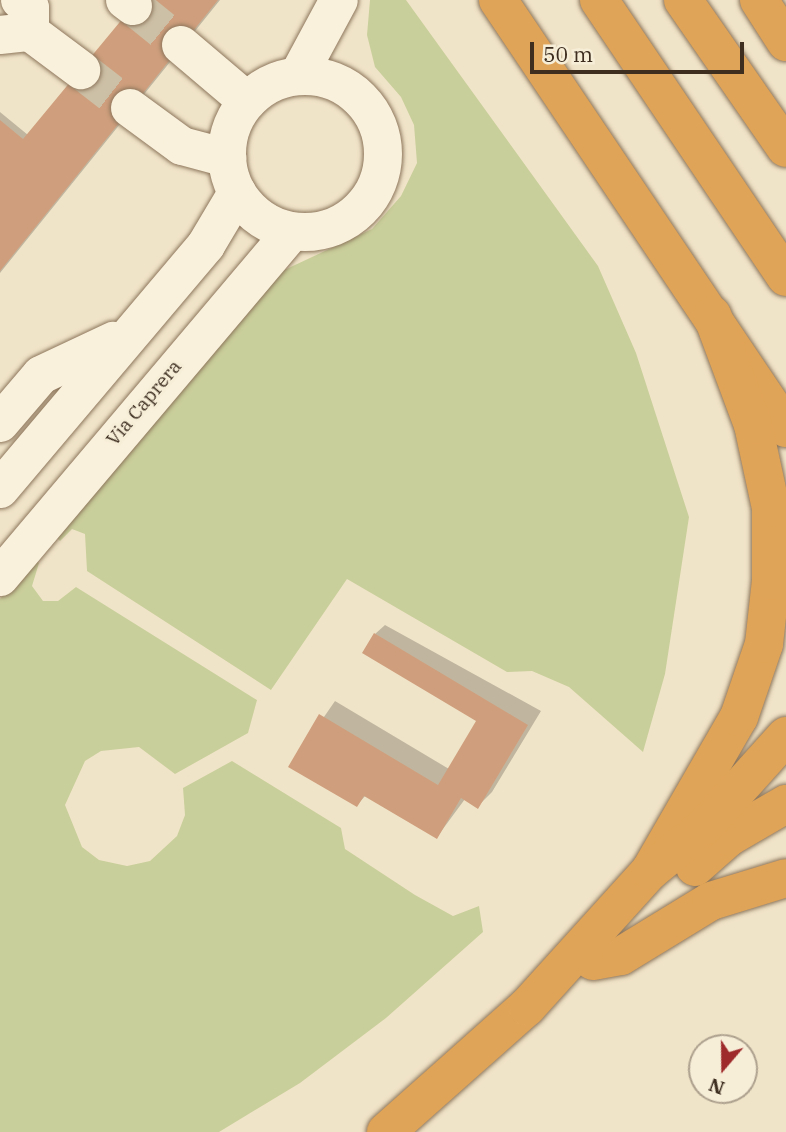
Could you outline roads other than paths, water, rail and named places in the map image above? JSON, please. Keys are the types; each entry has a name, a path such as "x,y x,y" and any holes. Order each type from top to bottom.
{"highway":[{"path":"498,0 786,428"},
{"path":"599,0 786,277"},
{"path":"683,0 786,148"},
{"path":"760,0 786,42"},
{"path":"650,871 739,717 764,644 769,606 771,508 753,425 712,315"},
{"path":"386,1132 527,1007 650,871 705,825 786,736"},
{"path":"527,1007 593,961 729,837 786,804"},
{"path":"593,961 621,956 710,901 786,878"}],"street":[{"path":"298,76 339,0"},
{"path":"344,86 345,0"},
{"path":"17,22 81,70"},
{"path":"181,45 247,101"},
{"path":"0,489 124,335 206,245 232,175 233,122 247,101 270,84 298,76 344,86 377,122 383,169 375,192 340,225 292,232 260,219 232,175 182,146 130,108"},
{"name":"Via Caprera","path":"0,578 292,232"},
{"path":"0,424 41,375 124,335"}],"tunnel":[{"path":"133,6 181,45"},
{"path":"81,70 130,108"}]}
